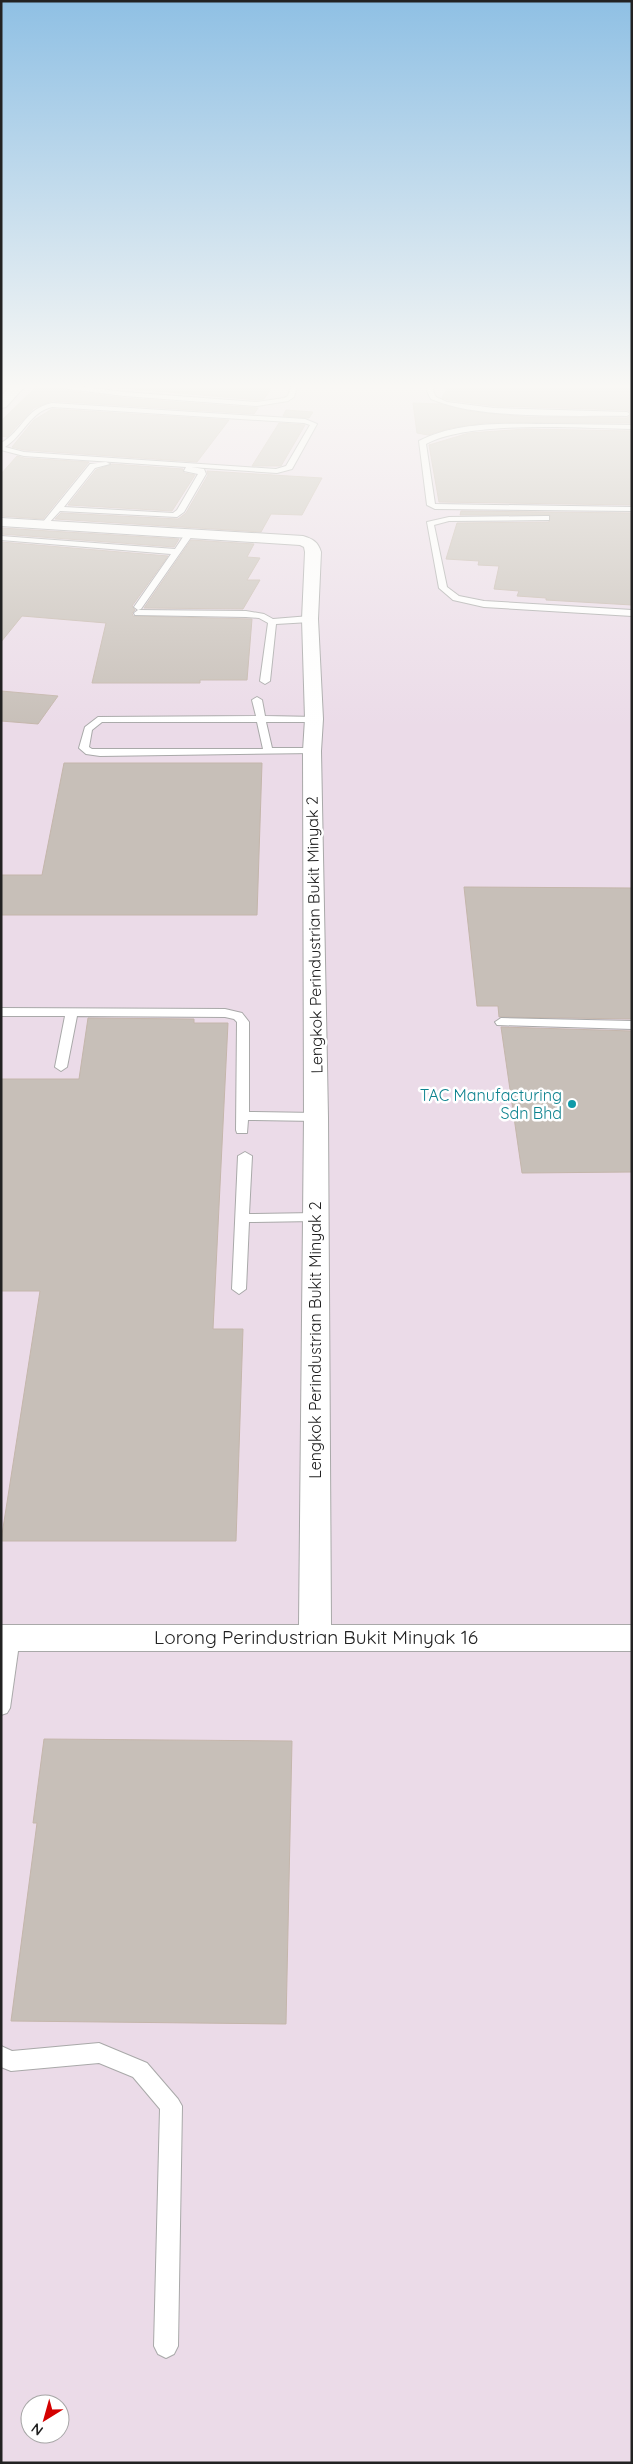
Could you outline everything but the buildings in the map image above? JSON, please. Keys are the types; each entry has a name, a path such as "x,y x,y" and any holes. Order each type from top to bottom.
{"street":[{"name":"Lengkok Perindustrian Bukit Minyak 2","path":"1,522 46,524 184,542 303,541 311,545 313,552 310,619 314,719 312,751 316,1117 314,1636"},
{"name":"Lorong Perindustrian Bukit Minyak 16","path":"6,1637 632,1638"}],"lane":[{"path":"46,524 66,499"},
{"path":"57,510 174,515 180,512 188,499"},
{"path":"430,499 431,505 435,507 632,509"},
{"path":"555,518 449,519 434,521 429,526 443,588 456,598 484,604 632,612"},
{"path":"612,518 632,518"},
{"path":"1,538 184,542"},
{"path":"184,542 138,610 246,614 261,616 272,622 310,619"},
{"path":"265,681 272,622"},
{"path":"257,700 268,751"},
{"path":"312,751 100,753 89,752 84,748 88,727 92,722 101,719 314,719"},
{"path":"1,1012 71,1014 226,1013 238,1016 243,1022 242,1130"},
{"path":"61,1067 71,1014"},
{"path":"501,1022 632,1025"},
{"path":"242,1116 316,1117"},
{"path":"239,1288 244,1156"},
{"path":"242,1218 315,1217"},
{"path":"1,1708 6,1637"},
{"path":"1,2056 11,2061 99,2053 140,2070 171,2106 166,2346"}],"shaded area":[{"path":"1,499 632,499 632,2463 1,2463"}],"place":[{"name":"TAC Manufacturing Sdn Bhd","path":"572,1104"}]}
